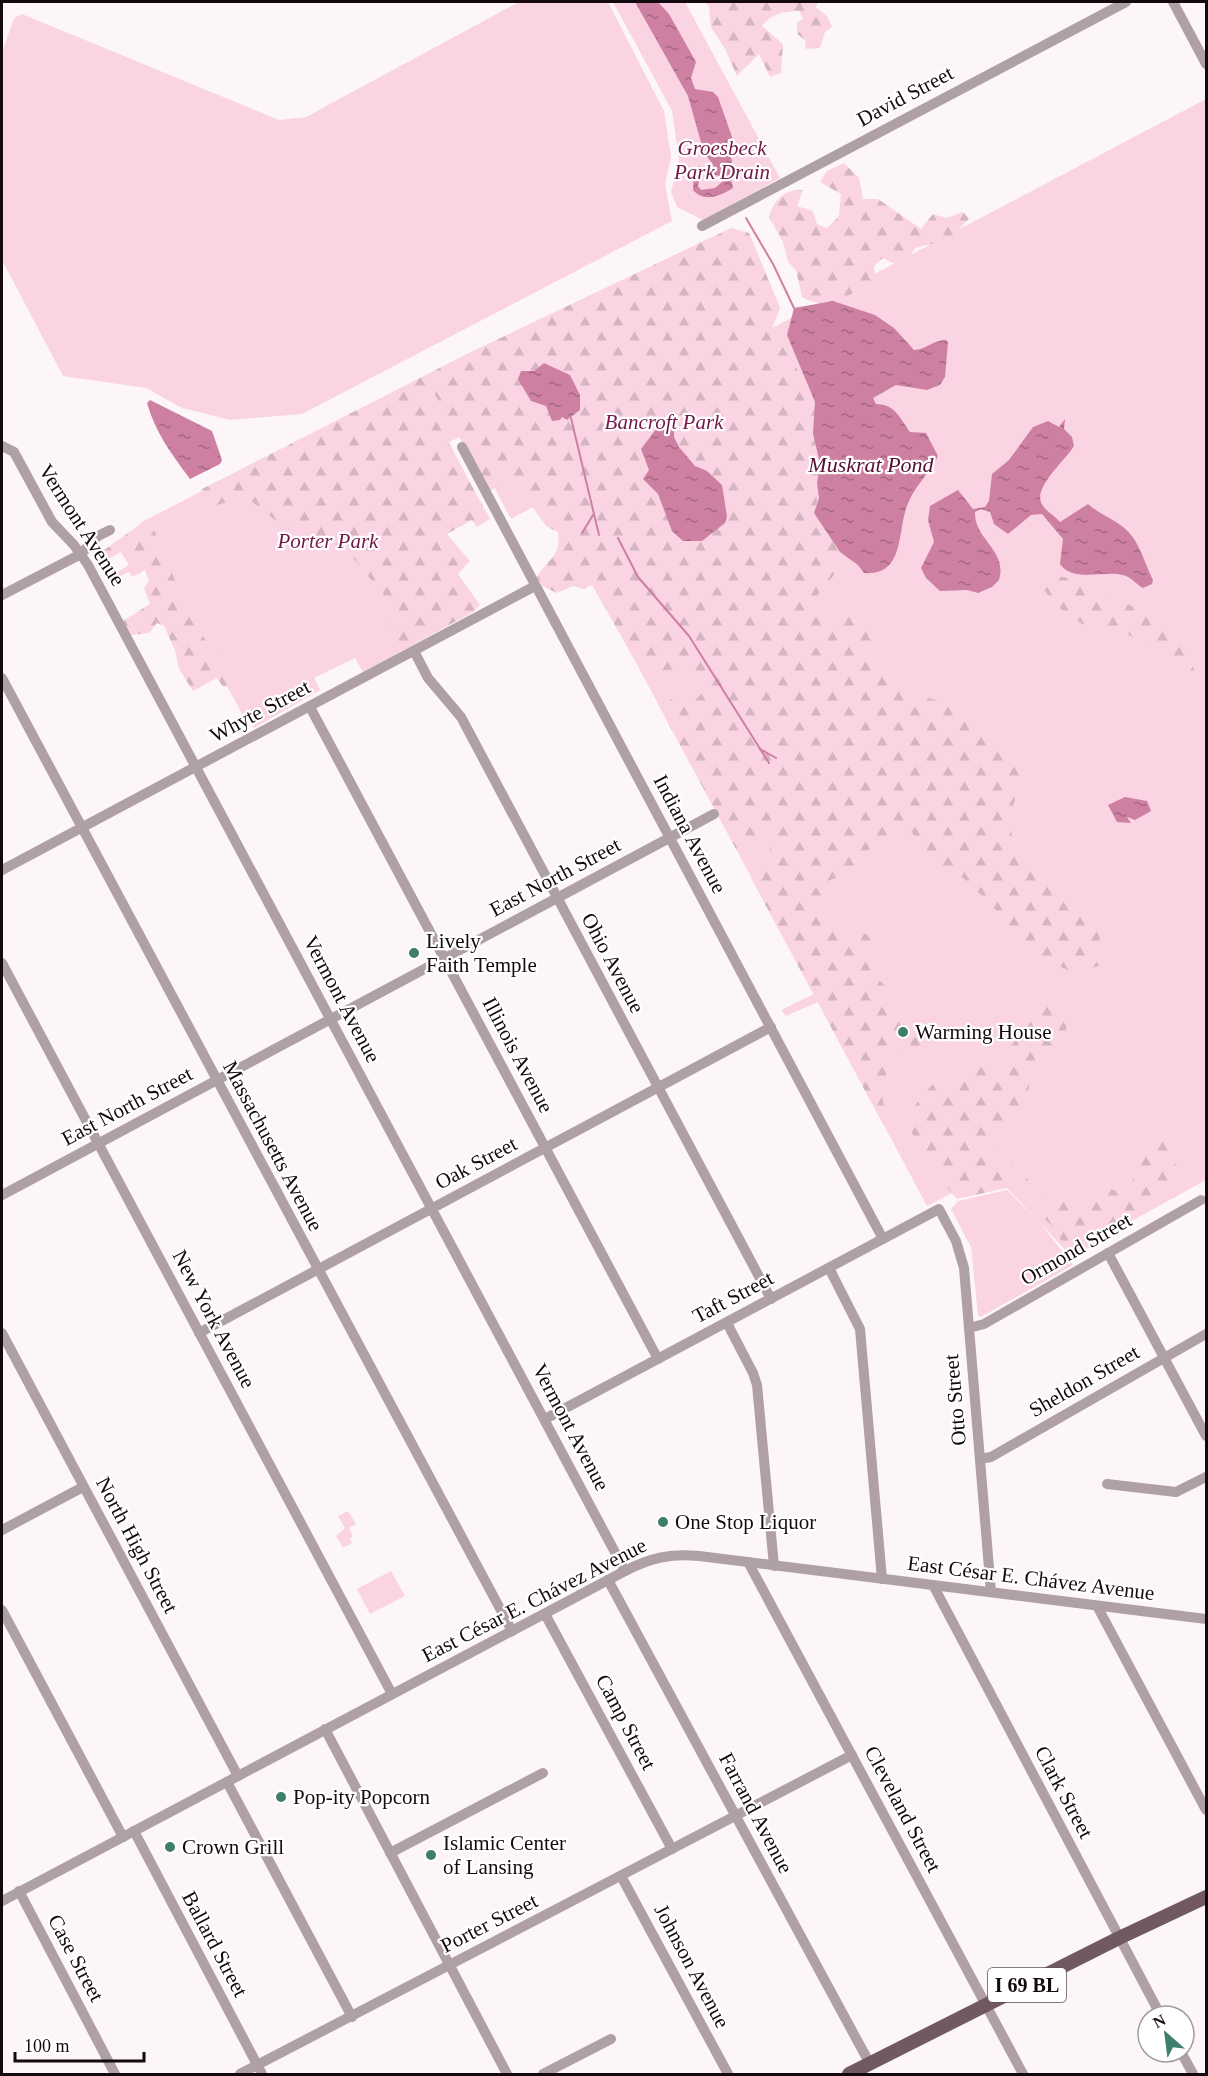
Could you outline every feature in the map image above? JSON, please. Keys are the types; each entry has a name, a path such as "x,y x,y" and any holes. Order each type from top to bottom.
{"main road":[{"name":"I 69 BL","path":"849,2074 1119,1938 1206,1898"}],"street":[{"name":"David Street","path":"702,226 1126,2"},
{"path":"1173,2 1206,64"},
{"name":"Vermont Avenue","path":"2,446 14,452 52,522 81,554 625,1571"},
{"name":"Indiana Avenue","path":"462,447 883,1239"},
{"path":"2,595 81,554 98,536 110,530"},
{"name":"Whyte Street","path":"2,870 535,586"},
{"name":"Ohio Avenue","path":"414,651 428,678 461,717 771,1299"},
{"name":"Massachusetts Avenue","path":"2,678 512,1631"},
{"name":"Illinois Avenue","path":"310,707 658,1359"},
{"name":"East North Street","path":"2,1195 714,814"},
{"name":"New York Avenue","path":"2,963 392,1694"},
{"name":"Oak Street","path":"199,1333 771,1027"},
{"name":"Ormond Street","path":"969,1328 981,1325 1201,1200"},
{"name":"Taft Street","path":"545,1419 939,1209"},
{"name":"Otto Street","path":"939,1209 961,1254 991,1592"},
{"path":"1108,1252 1206,1436"},
{"path":"829,1268 860,1329 882,1579"},
{"path":"727,1323 757,1385 774,1566"},
{"name":"North High Street","path":"2,1333 238,1776"},
{"name":"Sheldon Street","path":"980,1459 991,1457 1206,1334"},
{"path":"1107,1484 1176,1492 1206,1477"},
{"path":"2,1530 83,1487"},
{"name":"East César E. Chávez Avenue","path":"4,1899 648,1560 680,1554 1206,1619"},
{"name":"Cleveland Street","path":"748,1562 1023,2074"},
{"name":"Farrand Avenue","path":"608,1580 870,2064"},
{"name":"Clark Street","path":"933,1585 1155,2004"},
{"path":"1097,1606 1206,1810"},
{"path":"2,1610 123,1837"},
{"name":"Camp Street","path":"545,1614 672,1849"},
{"path":"325,1729 507,2074"},
{"name":"Porter Street","path":"240,2074 260,2070 352,2017 852,1755"},
{"path":"390,1853 543,1773"},
{"path":"228,1782 352,2017"},
{"name":"Ballard Street","path":"134,1831 260,2070"},
{"name":"Johnson Avenue","path":"621,1876 728,2074"},
{"path":"2,1886 4,1899"},
{"name":"Case Street","path":"19,1891 115,2074"},
{"path":"543,2074 611,2039"}],"green space":[{"path":"519,2 608,2 664,111 671,157 665,184 672,221 302,414 230,420 182,408 146,388 63,376 2,260 2,52 14,18 22,14 279,120 306,117"},
{"name":"Groesbeck Park Drain","path":"613,2 685,2 780,178 703,220 677,207 671,192 679,159 672,111"},
{"path":"705,2 818,2 816,7 827,16 832,27 825,32 820,48 806,49 805,40 797,34 797,22 803,19 799,11 774,16 762,26 783,44 781,73 770,77 759,54 737,76 725,49 711,27 709,7"},
{"name":"Porter Park","path":"1206,99 1206,1180 1070,1255 1040,1223 1073,1265 981,1317 978,1315 971,1247 951,1209 958,1201 1007,1190 1039,1222 992,1172 927,1206 818,1002 786,1016 781,1010 814,994 548,499 511,519 466,434 449,442 482,507 433,533 473,612 363,672 355,658 314,678 320,690 254,728 246,712 242,714 140,523 471,352 749,233 780,308 772,328"},
{"path":"844,163 859,178 863,199 878,199 921,229 933,214 946,218 963,212 969,219 948,240 915,248 903,268 883,258 874,266 875,284 839,300 813,302 802,297 796,270 788,262 783,242 769,217 774,205 781,197 790,191 803,190 797,206 813,211 817,224 827,228 839,216 841,194 820,182 827,171"},
{"name":"Bancroft Park","path":"731,228 749,233 780,308 771,329 830,420 815,450 819,482 814,513 847,559 812,602 811,610 824,618 852,612 870,628 874,656 910,693 954,705 1022,772 1008,825 1025,865 1064,888 1099,932 1102,965 1075,973 1031,954 997,911 970,884 956,872 935,865 906,824 881,839 866,852 850,876 832,879 820,887 828,929 873,936 876,960 872,974 887,987 883,1001 890,1008 889,1019 918,1016 942,1025 940,1042 898,1052 891,1061 885,1077 883,1100 892,1118 884,1126 751,878 775,864 768,854 773,841 753,841 736,849 659,706 679,695 696,699 705,691 699,678 684,672 666,670 645,678 592,585 583,589 573,586 557,593 542,586 537,577 556,553 558,532 546,526 511,477 490,491 430,386 420,391 490,519 477,527 472,520 447,534 470,561 458,574 480,605 473,612 408,647 390,642 393,606 343,546 317,542 291,530 246,496 208,508 202,489 471,352","holes":["544,363 570,375 580,395 561,417 551,415 546,406 531,401 527,370 534,371","660,424 690,461 722,485 724,506 662,504 658,494 643,478 649,470 641,449"]},
{"path":"149,518 174,579 195,621 206,641 232,672 231,685 223,687 217,678 193,691 179,669 175,650 164,626 157,623 149,633 131,635 123,621 150,604 144,588 149,581 145,570 132,577 129,572 119,577 121,585 113,589 107,578 129,565 121,552 102,563 97,555"},
{"path":"1041,576 1064,577 1146,612 1190,648 1194,672 1184,674 1124,631 1082,624 1057,606 1044,590"},
{"path":"1041,1001 1065,1015 1067,1039 1031,1073 1025,1112 1002,1129 987,1162 997,1172 1012,1165 1025,1171 1029,1183 957,1199 932,1169 916,1144 911,1118 914,1107 932,1085 956,1082 975,1066 992,1069 1004,1067 1006,1051 1021,1035 1028,1012"},
{"path":"1153,1139 1165,1139 1181,1177 1168,1187 1165,1199 1153,1200 1084,1252 1065,1249 1055,1229 1035,1207 1038,1193 1059,1203 1072,1197 1078,1203 1095,1201 1108,1189 1120,1191 1132,1184 1137,1157"},
{"path":"348,1511 356,1524 349,1528 353,1536 350,1539 352,1543 343,1548 336,1536 345,1528 338,1516"},
{"path":"391,1571 405,1596 370,1614 357,1589"}],"water":[{"path":"635,2 658,2 669,14 696,62 691,78 695,89 713,92 718,97 732,137 729,151 732,161 730,174 733,188 723,194 707,197 693,190 694,176 698,166 702,167 698,186 701,190 715,188 722,182 721,176 714,175 712,163 704,153 688,96"},
{"name":"Muskrat Pond","path":"833,301 875,315 894,328 914,350 941,340 948,342 945,377 940,385 927,390 896,385 873,398 876,404 893,409 910,432 926,433 938,456 910,499 894,558 888,567 878,572 864,573 858,565 840,552 814,513 819,498 817,483 820,464 813,433 815,402 787,335 794,308"},
{"path":"544,363 570,375 580,395 580,410 567,420 562,417 560,420 552,421 546,406 531,401 518,379 521,371 534,371"},
{"path":"150,400 212,431 222,460 220,464 190,479 159,433 147,403"},
{"path":"1065,419 1064,429 1072,437 1074,446 1045,483 1040,499 1043,506 1060,522 1088,504 1119,524 1129,532 1137,544 1153,580 1152,584 1143,588 1123,575 1081,575 1066,570 1060,564 1063,539 1042,514 1031,515 1008,534 994,524 990,512 981,509 975,512 976,522 999,561 1001,570 999,580 992,587 978,593 967,590 940,591 926,578 921,568 934,542 928,520 930,506 958,490 973,509 985,507 989,501 992,474 1009,460 1033,427 1048,421 1059,427"},
{"path":"667,423 674,426 674,437 679,447 695,466 707,471 722,485 727,516 725,523 702,541 683,541 672,531 658,494 643,479 649,470 641,449 660,424"},
{"path":"1125,797 1147,801 1151,811 1135,820 1127,817 1131,823 1117,822 1108,805"}],"waterway":[{"path":"746,218 773,264 794,308"},
{"path":"571,418 599,535"},
{"path":"582,533 593,515"},
{"path":"618,538 638,577 689,636 769,763"},
{"path":"760,749 776,758"}],"place":[{"name":"Lively Faith Temple","path":"414,953"},
{"name":"Warming House","path":"903,1032"},
{"name":"One Stop Liquor","path":"663,1522"},
{"name":"Pop-ity Popcorn","path":"281,1797"},
{"name":"Crown Grill","path":"170,1847"},
{"name":"Islamic Center of Lansing","path":"431,1855"}]}
